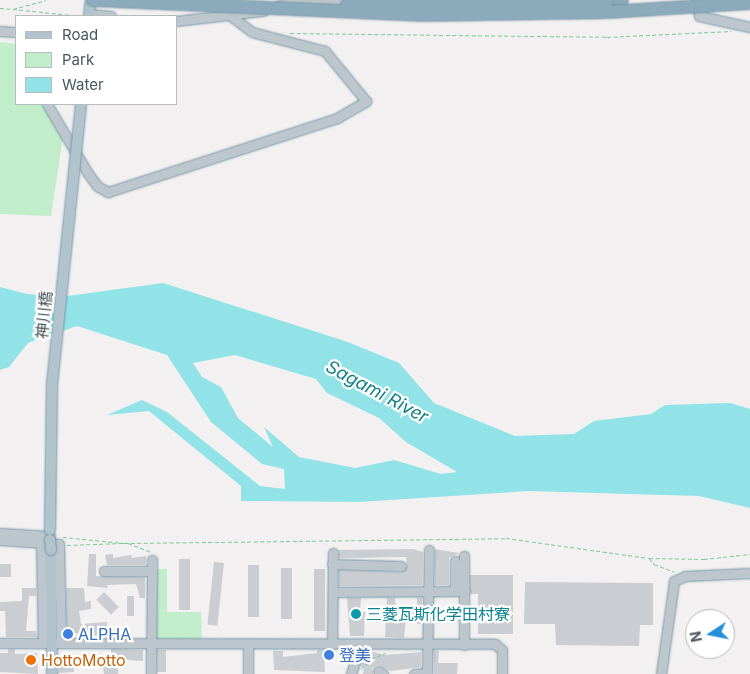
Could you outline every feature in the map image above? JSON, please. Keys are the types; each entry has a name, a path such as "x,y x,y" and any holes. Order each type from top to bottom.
{"highway":[{"path":"92,0 424,16 608,12 750,3"},
{"path":"207,0 415,6 622,0"}],"main road":[{"path":"89,15 92,0"},
{"name":"神川橋","path":"52,674 50,541 52,378 81,105"}],"street":[{"path":"301,0 408,0"},
{"path":"696,0 699,16 750,27"},
{"path":"178,21 232,16 290,1"},
{"path":"48,105 87,172 97,186 108,192 336,118 366,101 325,51 252,32 232,16"},
{"path":"0,31 15,32"},
{"path":"0,534 50,541"},
{"path":"0,540 50,541"},
{"path":"414,674 427,673 429,645 429,550"},
{"path":"332,644 333,553"},
{"path":"464,556 464,645"},
{"path":"151,674 152,560"},
{"path":"455,561 455,591"},
{"path":"332,564 401,566"},
{"path":"104,571 152,571"},
{"path":"661,674 674,581 685,576 750,574"},
{"path":"333,592 464,591"},
{"path":"0,643 500,646 502,674"},
{"path":"248,644 248,674"},
{"path":"351,674 361,644"}],"path":[{"path":"13,9 46,0"},
{"path":"0,8 89,15"},
{"path":"281,33 597,37 740,30"},
{"path":"50,541 115,546 128,542 506,538 648,558 704,559 750,554"},
{"path":"50,541 124,543"},
{"path":"128,542 150,550 152,560"},
{"path":"648,558 654,564 685,576"},
{"path":"357,674 371,659 391,651"}],"green space":[{"path":"0,42 15,44 15,105 45,105 63,137 51,216 0,214"},
{"path":"156,569 167,569 167,612 201,612 202,640 157,640"}],"water":[{"name":"Sagami River","path":"163,283 348,342 399,363 434,403 515,436 574,434 594,421 651,414 665,405 730,403 750,409 750,508 699,496 528,491 359,502 241,501 241,486 149,411 107,415 142,400 167,412 260,486 285,489 284,469 262,464 211,422 167,355 77,326 28,343 9,367 0,370 0,287 27,294 60,297","holes":["235,355 316,379 327,393 379,418 406,442 457,472 441,474 394,460 355,468 299,457 264,427 273,447 238,418 221,387 202,377 193,363"]}],"building":[{"path":"413,549 423,552 422,585 339,586 339,570 401,572 407,566 406,557 339,558 339,550"},
{"path":"435,549 459,553 449,558 449,585 435,585"},
{"path":"89,554 96,554 96,576 145,577 145,598 140,598 136,584 107,585 108,588 87,586"},
{"path":"113,554 113,558 131,555 132,558 146,556 146,565 107,565 105,555"},
{"path":"179,559 190,559 190,610 179,610"},
{"path":"214,562 224,563 217,626 207,625"},
{"path":"0,564 11,564 11,577 0,577"},
{"path":"248,565 259,565 259,617 248,617"},
{"path":"281,568 292,568 292,619 281,619"},
{"path":"314,569 325,569 325,631 314,631"},
{"path":"470,575 513,575 513,634 478,634 478,594 470,594"},
{"path":"525,582 653,583 653,625 640,625 639,646 556,645 555,624 524,624"},
{"path":"22,588 36,588 36,596 29,596 26,631 36,631 37,637 6,637 5,611 0,611 0,602 22,601"},
{"path":"66,588 84,588 85,602 91,601 91,609 79,611 81,624 107,622 108,637 73,633 73,637 67,637"},
{"path":"104,592 119,607 111,615 96,600"},
{"path":"127,596 134,596 134,616 127,616"},
{"name":"三菱瓦斯化学田村寮","path":"347,598 361,598 360,612 365,612 364,636 350,636"},
{"path":"387,598 395,598 396,617 406,617 404,638 385,637"},
{"path":"417,598 422,598 422,624 417,624 417,614 408,614 408,605 417,605"},
{"path":"8,649 15,649 15,654 37,653 38,674 0,672 0,653 8,653"},
{"path":"111,649 143,650 143,661 117,659 118,674 104,674 103,665 96,665 96,658 111,658"},
{"path":"157,650 166,650 166,672 157,672"},
{"path":"317,650 324,650 325,672 274,670 273,651 283,651 283,657 317,653"},
{"path":"366,650 385,655 421,652 421,667 391,671 378,665 372,668 373,674 363,674 364,667 360,666"},
{"path":"434,650 439,651 438,663 458,663 457,674 434,674"},
{"path":"65,657 74,657 74,672 59,673 59,660 65,660"}],"place":[{"name":"三菱瓦斯化学田村寮","path":"356,614"},
{"name":"ALPHA","path":"68,634"},
{"name":"登美","path":"329,655"},
{"name":"HottoMotto","path":"31,660"}]}
